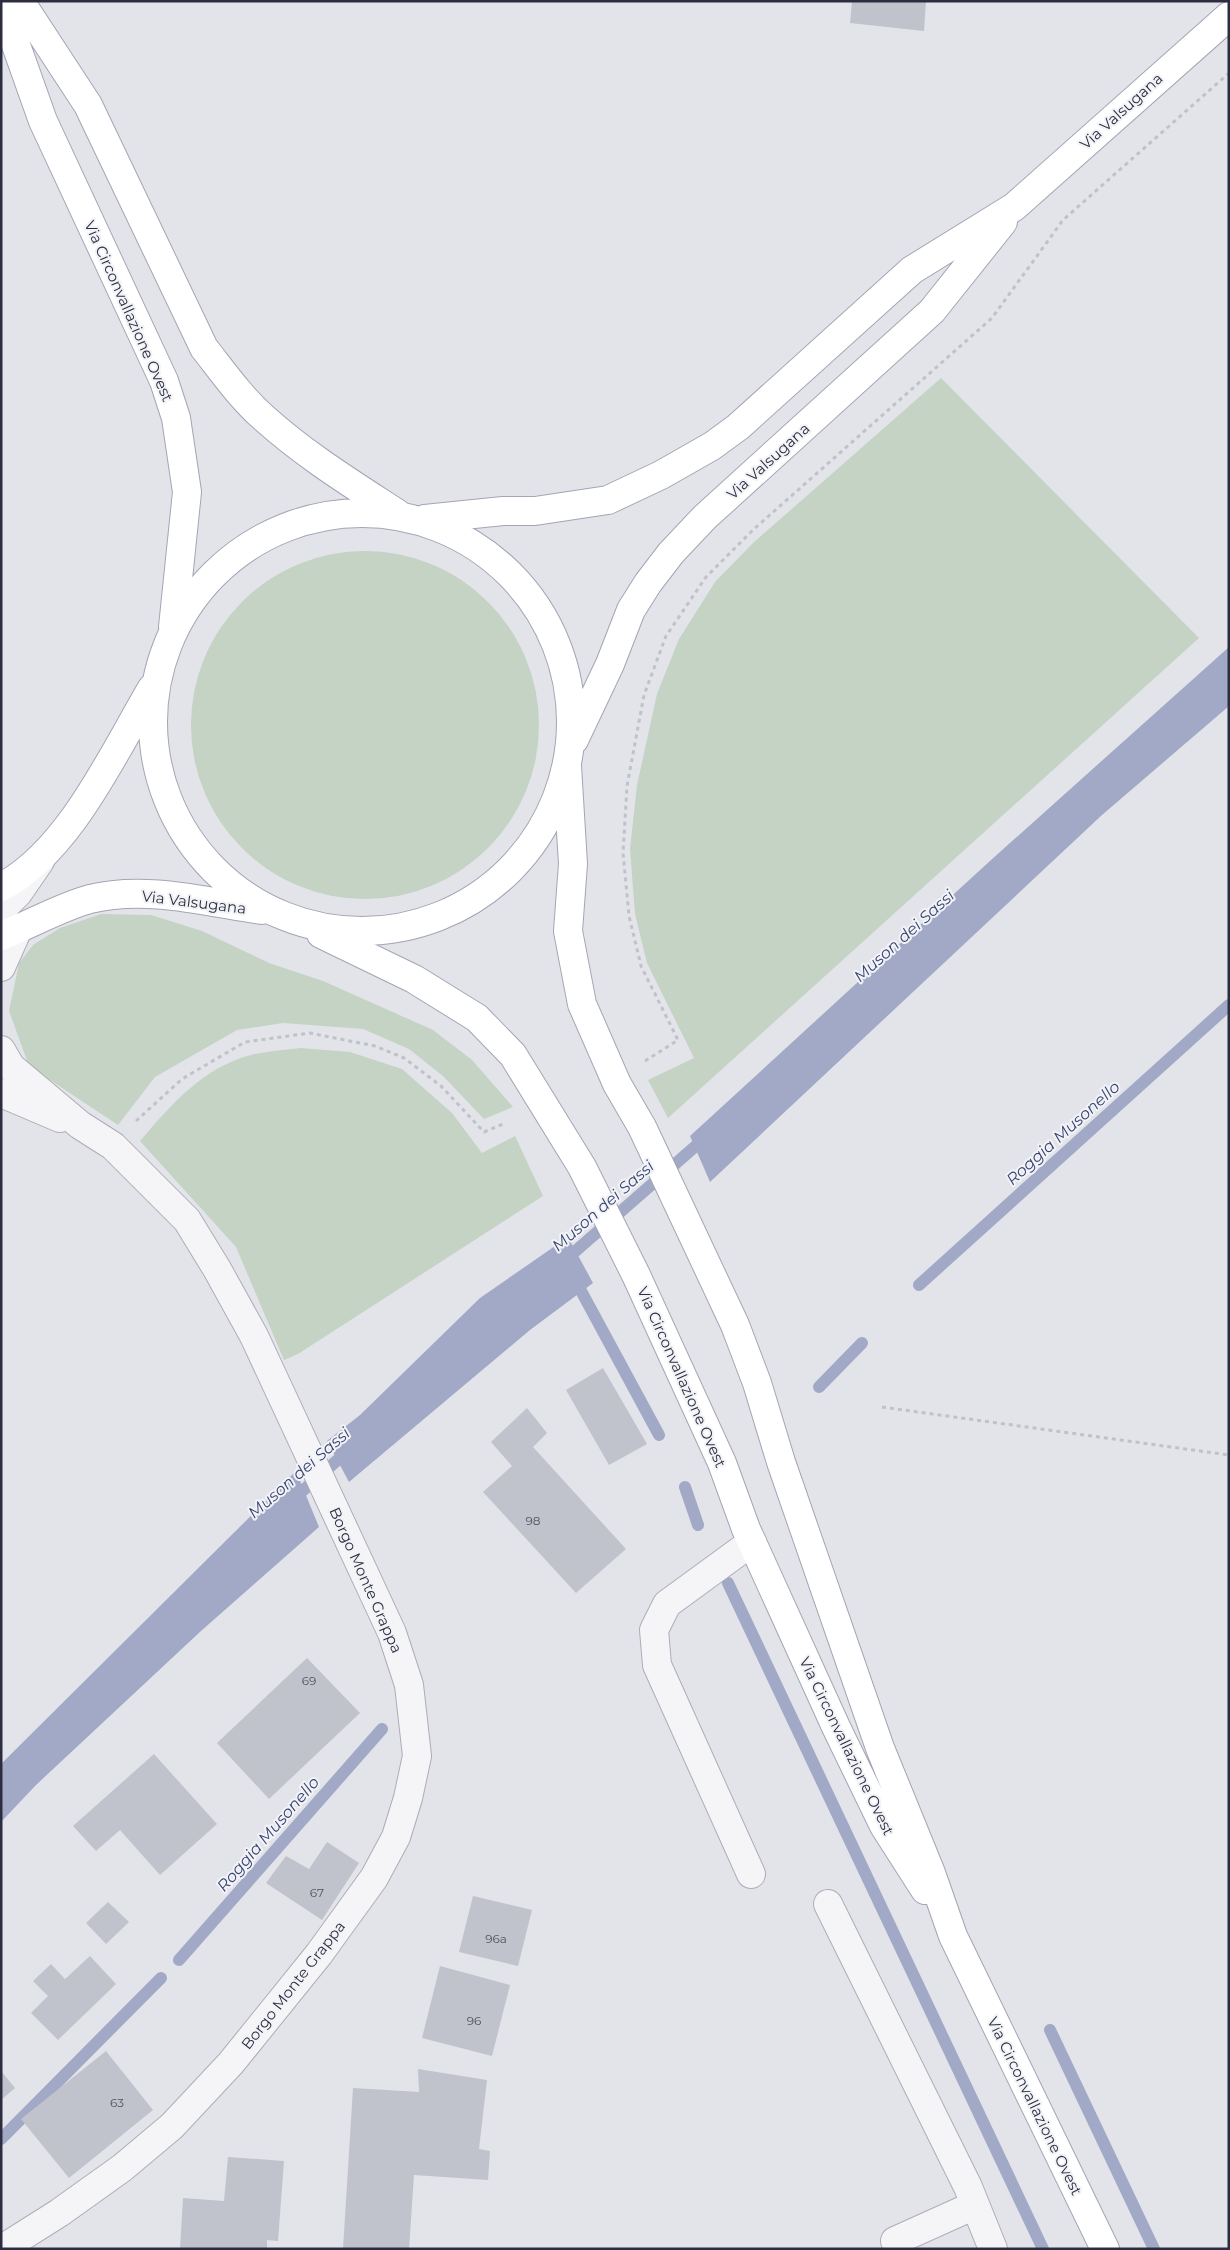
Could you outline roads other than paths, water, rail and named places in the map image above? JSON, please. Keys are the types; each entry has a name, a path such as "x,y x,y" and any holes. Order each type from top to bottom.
{"main road":[{"name":"Via Circonvallazione Ovest","path":"20,1 88,105 204,348 228,379 262,417 310,456 410,517 456,533 487,552 515,577 538,606 556,639 567,674 572,711 569,757 573,864 568,931 582,1004 617,1084 642,1127 735,1325 757,1382 781,1462 880,1748 931,1873 953,1936"},
{"name":"Via Circonvallazione Ovest","path":"1,3 43,121 164,382 176,418 187,492 172,632 156,680 153,718 155,755 165,792 180,826 202,857 228,884 284,917 414,980 477,1018 513,1056 582,1167 636,1275 722,1462 752,1542 836,1727 884,1826 953,1936 1105,2249"},
{"name":"Via Valsugana","path":"410,517 578,506 608,500 661,475 712,446 738,427 912,270 1014,207 1229,16"},
{"name":"Via Valsugana","path":"569,757 610,664 630,610 648,583 672,553 705,517 932,311 1014,207"},
{"name":"Via Circonvallazione Ovest","path":"172,632 202,586 242,550 290,524 343,512 410,517"},
{"path":"1,888 12,882 46,851 72,822 156,680"},
{"name":"Via Circonvallazione Ovest","path":"284,917 337,931 382,931 424,922 465,905 502,879 531,846 553,808 569,757"},
{"name":"Via Valsugana","path":"7,925 88,900 115,894 164,896 284,917"}],"street":[{"path":"1,967 7,925 18,893 46,851"},
{"path":"1,1050 11,1067 80,1125"},
{"path":"1,1093 80,1125"},
{"name":"Borgo Monte Grappa","path":"2,2249 59,2213 122,2168 172,2126 231,2063 319,1954 374,1878 396,1837 408,1798 417,1756 410,1685 392,1633 254,1336 187,1220 113,1146 80,1125"},
{"path":"751,1874 657,1665 654,1630 667,1604 752,1542"},
{"path":"828,1904 975,2205 993,2249"},
{"path":"895,2241 975,2205"}],"water":[{"path":"1229,647 1229,706 1102,815 710,1182 690,1136 991,860"},
{"path":"568,1237 593,1283 530,1330 349,1482 327,1441 360,1415 480,1298"},
{"path":"296,1471 319,1527 201,1631 36,1785 1,1822 1,1764"}],"waterway":[{"name":"Roggia Musonello","path":"919,1285 1229,1005"},
{"name":"Muson dei Sassi","path":"563,1262 706,1137"},
{"path":"573,1276 659,1435"},
{"name":"Roggia Musonello","path":"819,1387 862,1343"},
{"name":"Muson dei Sassi","path":"291,1501 349,1450"},
{"name":"Roggia Musonello","path":"685,1487 698,1525"},
{"path":"728,1583 1043,2249"},
{"name":"Roggia Musonello","path":"179,1960 382,1729"},
{"name":"Roggia Musonello","path":"1,2139 161,1978"},
{"path":"1050,2030 1154,2249"}]}
